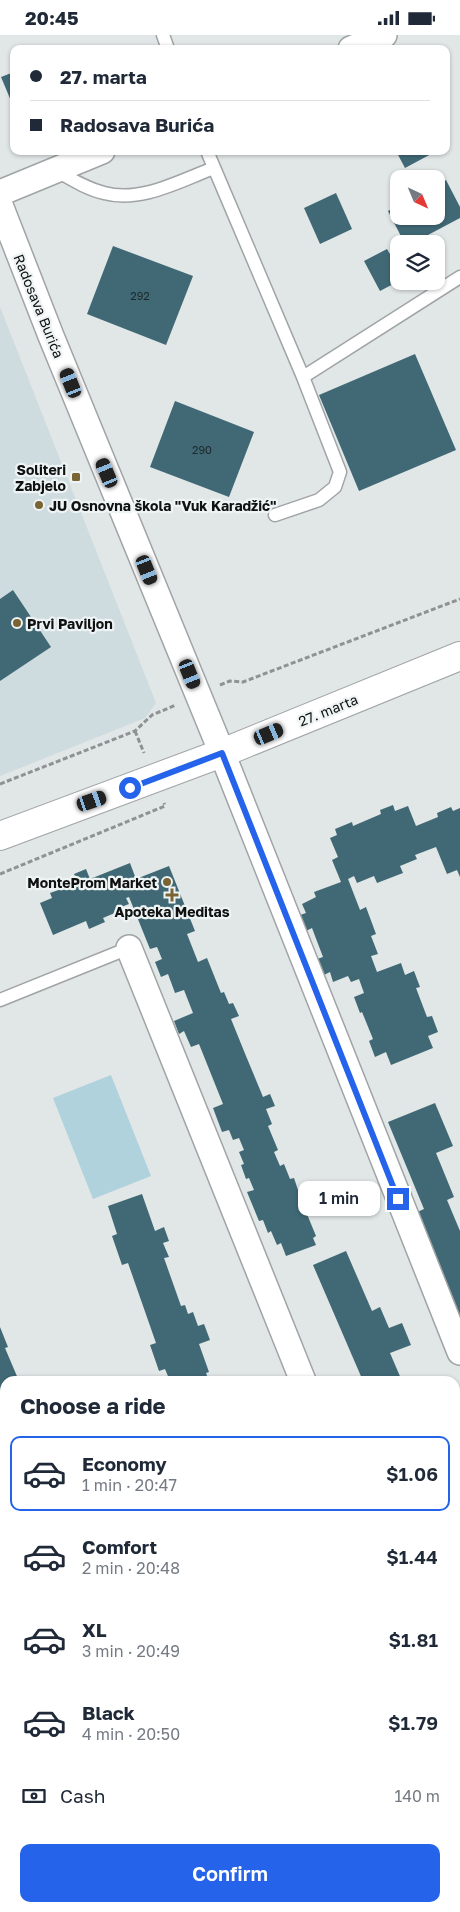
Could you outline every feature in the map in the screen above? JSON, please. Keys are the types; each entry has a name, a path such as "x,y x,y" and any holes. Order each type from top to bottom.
{"street":[{"path":"360,45 384,35"},
{"path":"0,193 92,155"},
{"name":"Radosava Burića","path":"0,205 222,753 460,1353"},
{"name":"27. marta","path":"0,836 222,753 460,656"},
{"path":"128,948 301,1376"}],"lane":[{"path":"209,155 303,377 340,472 335,487 320,500 275,515"},
{"path":"55,170 103,193 124,197 146,194 214,168"},
{"path":"303,377 460,277"},
{"path":"0,1000 128,948"}],"path":[{"path":"243,682 460,599"},
{"path":"0,784 135,731"},
{"path":"0,874 165,806"}],"shaded area":[{"name":"JU Osnovna škola \"Vuk Karadžić\"","path":"0,307 156,703 145,718 0,776"},
{"path":"111,1075 151,1176 93,1199 53,1098"}],"building":[{"path":"10,74 10,98 1,77"},
{"path":"398,155 429,155 405,168"},
{"path":"445,180 460,207 460,218 428,235 400,235 395,225 445,225"},
{"path":"336,193 352,229 320,244 304,208"},
{"path":"113,246 193,276 166,345 87,314"},
{"path":"387,249 390,254 390,286 380,291 364,261"},
{"path":"415,354 456,450 359,491 319,395"},
{"path":"175,401 254,432 229,497 150,467"},
{"name":"Prvi Paviljon","path":"13,590 51,647 0,681 0,599"},
{"path":"393,805 395,811 408,806 416,826 438,817 437,813 451,807 453,811 460,808 460,877 457,870 447,874 436,847 415,855 417,859 400,866 403,873 377,883 374,876 357,883 354,876 348,879 360,910 366,907 376,934 371,936 378,954 371,956 377,972 401,963 405,975 414,971 420,987 416,988 427,1017 432,1016 438,1032 428,1036 433,1048 391,1065 386,1052 375,1057 369,1041 373,1039 354,997 364,993 359,979 351,982 348,976 333,982 330,972 324,975 317,959 323,957 312,928 306,931 300,915 306,913 302,904 316,897 314,892 341,882 332,860 338,857 330,838 337,835 335,829 352,822 353,826 381,814 380,810"},
{"path":"130,863 136,879 169,866 195,931 187,934 198,962 207,958 221,993 224,992 229,1004 233,1003 239,1016 231,1019 246,1056 263,1097 270,1094 275,1106 266,1109 272,1124 268,1126 278,1150 274,1152 280,1166 284,1164 290,1179 294,1178 298,1190 303,1188 308,1200 302,1202 316,1236 313,1238 316,1245 286,1256 281,1243 277,1245 271,1231 268,1233 263,1220 259,1221 247,1192 254,1190 249,1178 246,1179 241,1165 244,1164 239,1152 244,1150 239,1138 233,1140 229,1130 222,1132 213,1108 223,1104 199,1044 191,1047 184,1031 179,1034 174,1021 193,1013 184,990 175,993 168,974 161,977 155,962 162,959 157,947 150,949 129,897 126,898 129,904 116,909 117,912 103,918 105,922 89,929 86,921 53,935 40,903 52,898 50,893 64,888 62,883 76,878 74,874 86,869 90,879"},
{"path":"435,1103 453,1146 436,1153 454,1197 447,1200 460,1231 460,1322 415,1213 424,1209 388,1122"},
{"path":"142,1194 155,1231 164,1227 169,1241 163,1243 169,1257 164,1258 181,1306 185,1305 188,1314 193,1312 198,1326 204,1324 210,1340 199,1344 209,1372 206,1373 207,1376 168,1376 165,1369 159,1371 150,1345 156,1343 128,1263 122,1265 112,1236 117,1234 108,1206"},
{"path":"346,1251 372,1311 380,1307 389,1328 402,1323 411,1345 390,1353 400,1376 361,1376 313,1265"},
{"path":"0,1327 8,1347 5,1348 17,1376 0,1376"}],"place":[{"name":"Soliteri Zabjelo","path":"76,477"},
{"name":"JU Osnovna škola \"Vuk Karadžić\"","path":"39,505"},
{"name":"Prvi Paviljon","path":"17,623"},
{"name":"MonteProm Market","path":"167,882"},
{"name":"Apoteka Meditas","path":"172,895"}],"route":[{"path":"130,788 222,753 398,1199"}]}
